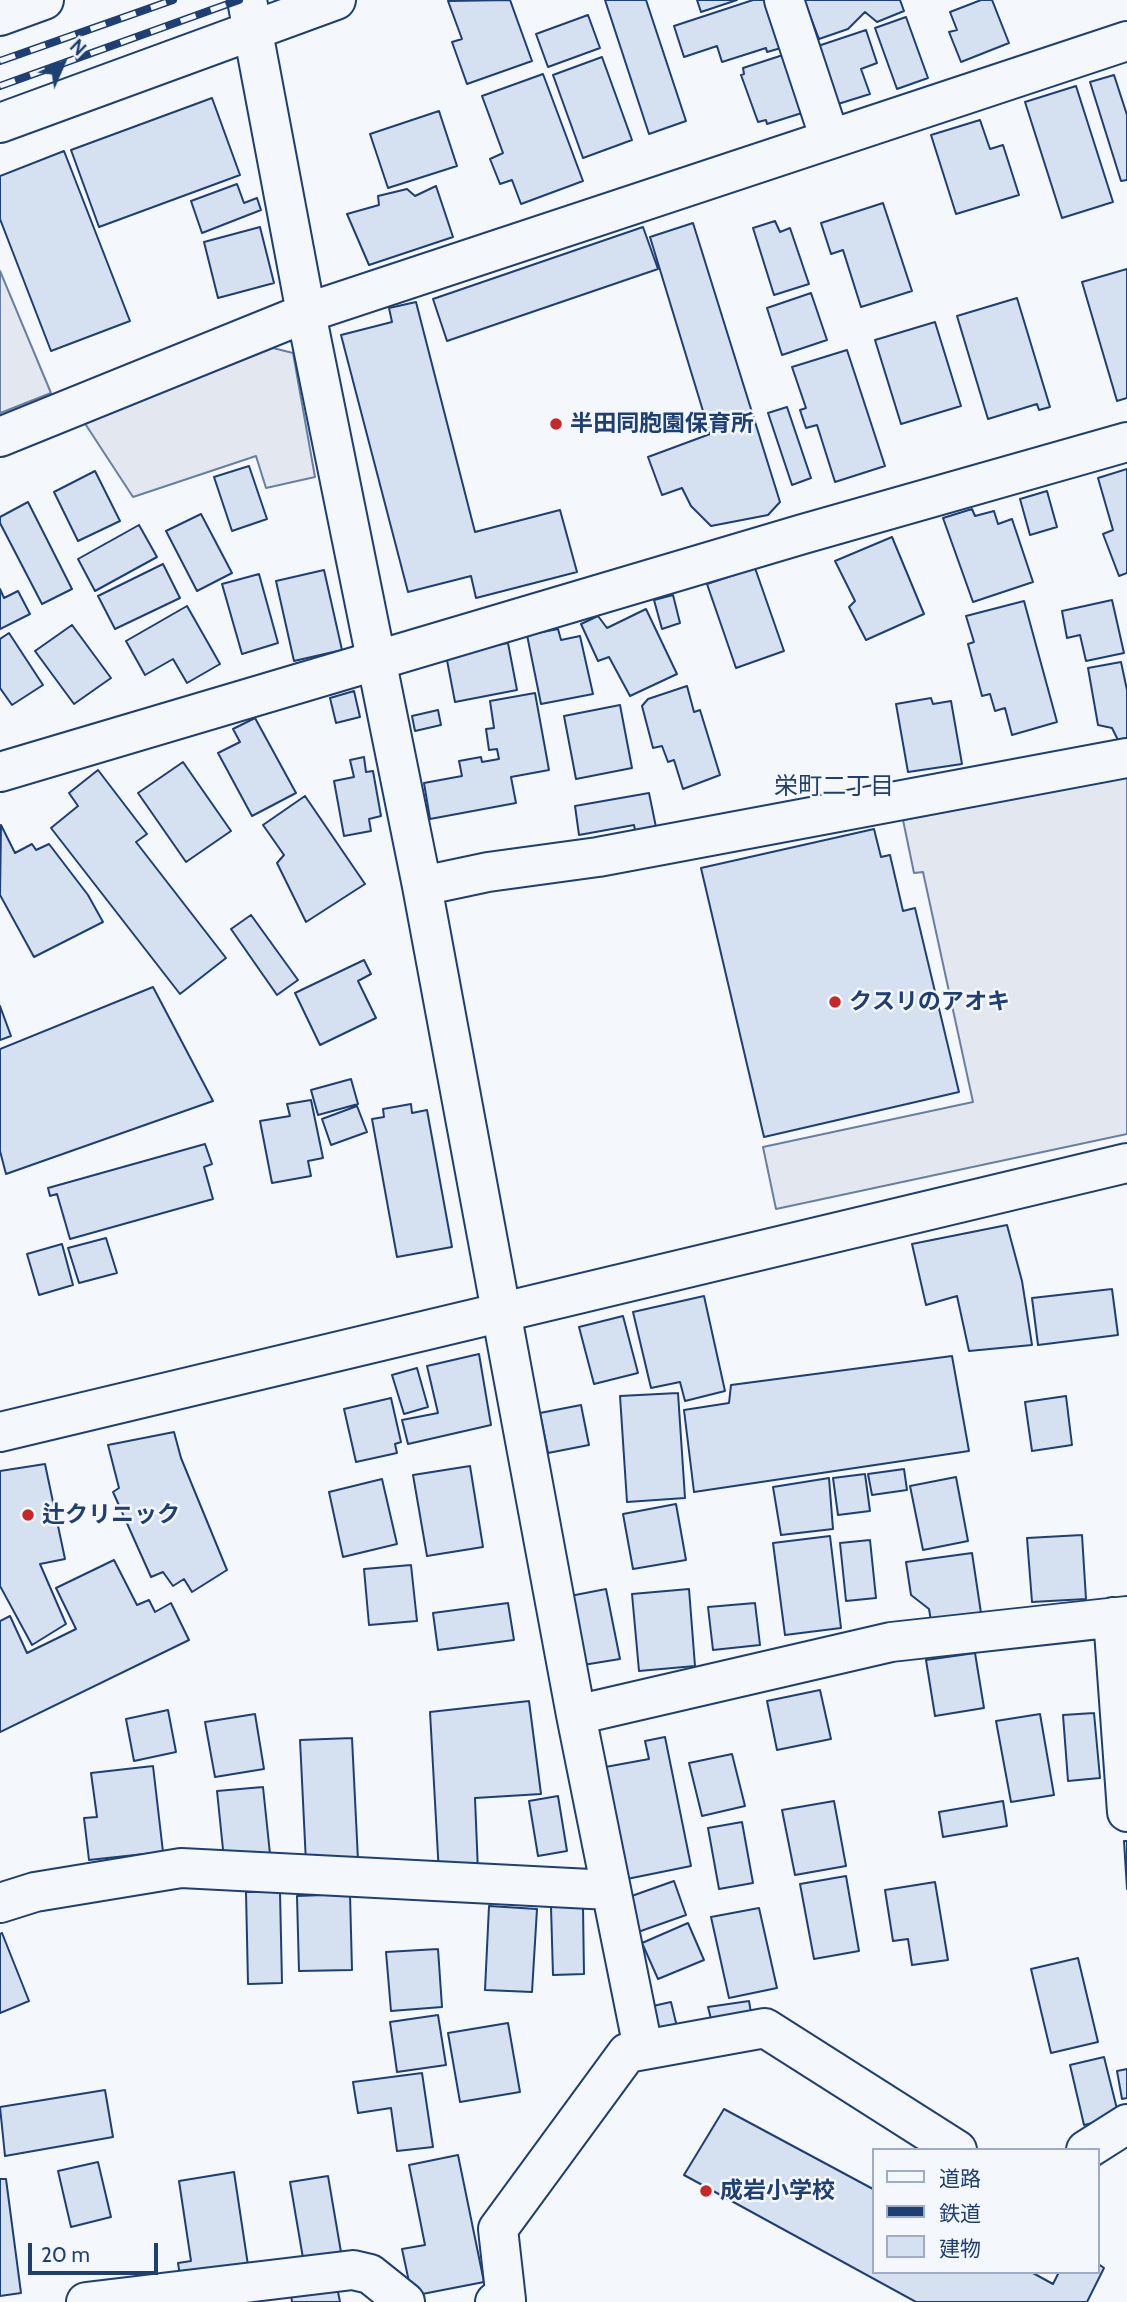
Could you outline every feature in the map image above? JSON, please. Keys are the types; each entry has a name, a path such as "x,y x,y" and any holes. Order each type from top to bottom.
{"street":[{"path":"0,16 44,0"},
{"path":"0,123 250,15 336,0"},
{"path":"784,0 830,139"},
{"path":"250,15 306,313 422,886 504,1313 576,1715 643,2048"},
{"path":"0,437 306,313 1127,40"},
{"path":"0,772 1127,442"},
{"path":"422,886 488,872 598,857 1127,758"},
{"path":"0,1432 1127,1163"},
{"path":"576,1715 891,1642 1120,1616 1127,1812"},
{"path":"0,1903 35,1892 181,1868 610,1889"},
{"path":"495,2302 506,2300 498,2229 627,2053 765,2028 954,2148"},
{"path":"1089,2148 1127,2124"},
{"path":"86,2302 353,2270 370,2274 405,2302"}],"shaded area":[{"path":"0,271 51,393 0,413"},
{"path":"273,348 293,353 315,477 266,488 256,456 133,497 84,422"},
{"path":"1127,777 1127,1134 776,1209 763,1147 973,1102 923,872 914,873 903,820"}],"building":[{"path":"510,0 532,61 467,84 452,42 462,39 448,1"},
{"path":"605,0 646,0 686,121 649,134"},
{"path":"697,0 737,0 701,12"},
{"path":"753,0 766,0 781,48 767,52 766,48 722,62 717,46 684,57 674,26"},
{"path":"804,0 900,0 904,11 877,22 865,12 848,29 819,39"},
{"path":"981,0 992,0 1009,43 961,62 949,32 957,30 950,12"},
{"path":"588,15 600,48 548,67 536,34"},
{"path":"906,17 928,78 897,89 875,28"},
{"path":"866,30 877,63 861,69 870,94 838,104 818,46"},
{"path":"783,55 802,113 767,124 766,120 758,122 741,75 744,74 743,68"},
{"path":"602,57 632,140 583,158 553,75"},
{"path":"543,74 583,181 521,204 512,180 500,184 490,159 503,153 482,96"},
{"path":"1114,75 1127,115 1127,180 1121,181 1090,82"},
{"path":"1076,86 1113,202 1062,218 1025,102"},
{"path":"212,98 240,175 99,227 71,150"},
{"path":"439,111 457,166 388,188 370,134"},
{"path":"980,120 990,149 1003,145 1019,195 956,214 931,135"},
{"path":"64,151 130,321 51,351 0,219 0,176"},
{"path":"237,184 244,203 257,198 261,210 202,233 191,201"},
{"path":"436,186 453,237 369,265 347,214 379,205 378,196 407,189 415,196"},
{"path":"883,203 912,291 861,307 843,250 831,254 821,223"},
{"path":"775,221 780,232 790,228 809,284 774,295 753,228"},
{"path":"693,223 780,502 768,515 711,526 691,506 682,488 662,495 648,457 710,434 650,237"},
{"path":"260,227 274,283 218,298 204,242"},
{"path":"643,227 658,269 447,341 433,299"},
{"path":"1127,269 1127,398 1117,401 1082,282"},
{"path":"811,293 827,340 782,355 767,308"},
{"path":"1017,298 1050,407 1039,410 1037,404 988,419 957,316"},
{"path":"416,302 475,532 560,510 577,572 476,598 471,576 408,592 341,335 392,322 389,308"},
{"path":"935,322 961,406 901,424 875,340"},
{"path":"847,350 885,466 835,482 817,425 806,428 800,410 806,408 792,367"},
{"path":"787,407 811,478 792,485 768,413"},
{"path":"249,466 267,519 232,531 214,477"},
{"path":"1127,469 1127,573 1119,576 1103,534 1113,530 1098,478"},
{"path":"95,471 120,521 78,541 54,492"},
{"path":"1047,491 1057,527 1030,535 1020,499"},
{"path":"28,502 72,589 42,604 0,523 0,517"},
{"path":"972,509 975,516 994,511 998,524 1012,519 1033,582 973,602 943,518"},
{"path":"201,514 232,573 197,591 166,531"},
{"path":"139,525 157,557 95,591 78,559"},
{"path":"892,537 924,614 866,640 849,607 855,601 835,561"},
{"path":"163,564 180,598 115,629 98,596"},
{"path":"755,568 784,651 736,668 707,584"},
{"path":"324,570 342,650 294,661 276,581"},
{"path":"259,574 278,643 242,654 222,584"},
{"path":"0,589 4,598 18,591 30,614 0,629"},
{"path":"673,595 680,623 662,629 654,600"},
{"path":"1112,600 1124,653 1086,661 1080,635 1067,638 1062,611"},
{"path":"1024,601 1057,722 1012,735 1005,708 995,711 990,694 982,696 968,644 974,642 966,616"},
{"path":"187,606 220,664 187,683 173,659 145,675 126,641"},
{"path":"646,609 677,674 630,696 609,657 598,661 581,624 598,616 607,628"},
{"path":"72,625 111,678 74,704 35,651"},
{"path":"558,629 561,640 580,636 593,694 541,704 527,635"},
{"path":"9,633 43,685 12,705 0,688 0,639"},
{"path":"508,643 517,690 455,702 446,655"},
{"path":"1121,662 1127,690 1127,738 1118,740 1112,728 1098,725 1088,668"},
{"path":"687,686 694,712 700,710 720,775 683,789 674,760 668,762 662,746 653,748 642,706 648,699"},
{"path":"354,691 360,717 336,723 330,698"},
{"path":"535,693 549,770 511,777 516,803 430,819 424,783 462,776 459,761 481,757 482,762 499,759 497,749 489,750 486,729 494,728 490,701"},
{"path":"931,698 933,704 951,701 962,764 908,772 896,704"},
{"path":"620,705 632,768 576,779 564,716"},
{"path":"438,710 441,725 415,731 412,716"},
{"path":"255,718 296,793 252,816 218,753 240,742 233,729"},
{"path":"364,757 366,772 373,771 381,816 369,819 371,831 344,836 334,781 354,777 350,760"},
{"path":"183,762 231,831 186,862 138,793"},
{"path":"98,770 147,834 136,842 226,958 180,994 51,828 78,806 69,793"},
{"path":"649,793 657,832 636,836 634,825 579,835 575,806"},
{"path":"305,796 365,884 306,922 277,863 284,855 263,825"},
{"path":"1,825 15,853 32,844 36,850 49,844 88,895 103,922 34,957 0,895"},
{"name":"クスリのアオキ","path":"874,829 881,857 890,855 903,911 915,908 959,1092 764,1137 701,868"},
{"path":"251,915 298,980 277,995 231,929"},
{"path":"364,960 371,974 358,981 376,1018 320,1045 295,993"},
{"path":"153,987 213,1101 6,1174 0,1151 0,1049"},
{"path":"0,1006 11,1036 0,1040"},
{"path":"351,1079 358,1104 318,1115 311,1090"},
{"path":"311,1100 323,1158 308,1161 311,1176 272,1183 260,1121 290,1116 287,1104"},
{"path":"411,1104 412,1113 427,1110 452,1247 397,1257 372,1119 384,1117 383,1109"},
{"path":"357,1106 367,1132 331,1145 322,1119"},
{"path":"205,1144 212,1164 204,1167 213,1199 70,1239 57,1194 50,1196 48,1188"},
{"path":"1007,1225 1022,1281 1032,1345 969,1351 957,1296 926,1305 912,1244"},
{"path":"106,1238 117,1273 79,1283 68,1248"},
{"path":"62,1244 73,1285 39,1295 27,1254"},
{"path":"1112,1289 1118,1335 1038,1345 1032,1298"},
{"path":"704,1296 725,1391 685,1401 680,1382 651,1388 633,1312"},
{"path":"623,1316 638,1373 594,1384 579,1327"},
{"path":"479,1354 491,1425 408,1444 402,1420 438,1413 427,1366"},
{"path":"952,1356 969,1451 694,1492 684,1410 729,1403 731,1385"},
{"path":"417,1368 428,1407 404,1414 392,1375"},
{"path":"678,1393 685,1498 627,1502 620,1396"},
{"path":"1066,1396 1072,1445 1032,1451 1025,1402"},
{"path":"391,1398 401,1442 395,1444 397,1453 356,1462 344,1409"},
{"path":"581,1405 589,1445 548,1453 540,1413"},
{"path":"174,1432 181,1458 227,1570 192,1592 184,1579 173,1586 163,1572 151,1577 113,1492 119,1488 108,1445"},
{"name":"辻クリニック","path":"45,1464 65,1559 40,1564 66,1624 32,1645 0,1586 0,1471"},
{"path":"470,1466 483,1547 427,1556 413,1475"},
{"path":"904,1469 907,1490 872,1495 868,1474"},
{"path":"865,1474 870,1511 838,1515 833,1478"},
{"path":"956,1477 968,1541 923,1550 910,1486"},
{"path":"829,1478 833,1529 781,1535 773,1487"},
{"path":"382,1479 397,1544 343,1557 329,1492"},
{"path":"676,1504 686,1560 633,1569 623,1514"},
{"path":"1082,1535 1086,1599 1032,1602 1027,1538"},
{"path":"830,1536 841,1628 785,1635 773,1543"},
{"path":"870,1540 876,1598 846,1601 840,1543"},
{"path":"972,1553 981,1613 931,1621 929,1609 911,1595 906,1562"},
{"path":"114,1560 137,1605 149,1600 155,1612 171,1603 189,1640 0,1732 0,1621 10,1616 27,1653 76,1629 56,1588"},
{"path":"411,1565 417,1621 369,1625 364,1569"},
{"path":"606,1589 620,1659 583,1665 570,1596"},
{"path":"689,1589 695,1666 639,1671 632,1594"},
{"path":"508,1603 514,1640 438,1650 433,1613"},
{"path":"755,1603 760,1645 713,1650 708,1607"},
{"path":"975,1653 984,1708 935,1716 926,1660"},
{"path":"820,1690 831,1739 777,1750 767,1701"},
{"path":"529,1701 541,1794 475,1798 478,1872 439,1874 430,1712"},
{"path":"168,1710 176,1752 134,1761 126,1719"},
{"path":"1094,1713 1100,1778 1068,1781 1063,1715"},
{"path":"255,1714 264,1769 215,1777 205,1722"},
{"path":"1040,1714 1054,1795 1011,1802 996,1721"},
{"path":"665,1737 691,1866 622,1880 600,1768 649,1759 645,1741"},
{"path":"352,1738 358,1860 306,1863 300,1740"},
{"path":"732,1754 745,1806 702,1816 689,1763"},
{"path":"153,1766 163,1852 89,1860 84,1818 97,1817 91,1773"},
{"path":"263,1787 270,1854 224,1859 217,1791"},
{"path":"558,1796 567,1851 538,1856 529,1801"},
{"path":"834,1801 846,1866 795,1875 782,1810"},
{"path":"1003,1801 1007,1826 943,1837 939,1812"},
{"path":"742,1822 753,1883 719,1889 708,1828"},
{"path":"1124,1841 1127,1841 1127,1889"},
{"path":"846,1876 859,1951 814,1959 800,1884"},
{"path":"674,1881 686,1915 638,1932 626,1898"},
{"path":"935,1882 948,1960 912,1965 908,1939 893,1941 885,1890"},
{"path":"246,1892 280,1892 282,1983 248,1984"},
{"path":"350,1894 352,1970 299,1971 297,1896"},
{"path":"489,1906 537,1909 532,1992 485,1990"},
{"path":"551,1907 583,1907 584,1974 553,1975"},
{"path":"759,1908 777,1988 729,1998 711,1917"},
{"path":"688,1923 704,1960 658,1979 642,1943"},
{"path":"2,1933 29,2001 0,2013 0,1934"},
{"path":"438,1949 442,2007 391,2011 386,1952"},
{"path":"1078,1958 1098,2042 1051,2053 1031,1969"},
{"path":"749,2001 751,2013 711,2019 708,2007"},
{"path":"671,2002 677,2027 660,2031 653,2006"},
{"path":"438,2015 446,2065 397,2072 390,2022"},
{"path":"508,2023 520,2092 460,2102 448,2033"},
{"path":"1104,2057 1119,2117 1084,2125 1070,2065"},
{"path":"1127,2069 1127,2098 1122,2099 1117,2071"},
{"path":"422,2073 433,2147 397,2151 391,2108 358,2113 353,2082"},
{"path":"105,2090 113,2137 5,2156 0,2107"},
{"path":"724,2109 872,2188 872,2274 1035,2274 1053,2284 1058,2274 1099,2274 1099,2264 1104,2268 1087,2302 916,2302 684,2175"},
{"path":"458,2155 484,2282 412,2296 402,2249 425,2245 409,2165"},
{"path":"98,2162 111,2217 71,2227 58,2171"},
{"path":"234,2172 249,2272 181,2282 178,2263 191,2261 179,2181"},
{"path":"328,2176 342,2258 304,2264 290,2182"},
{"path":"0,2179 6,2179 21,2293 0,2296"},
{"path":"337,2287 340,2302 292,2302 291,2294"}],"railway":[{"path":"0,61 173,0"},
{"path":"0,86 239,0"}],"place":[{"name":"半田同胞園保育所","path":"556,424"},
{"name":"クスリのアオキ","path":"835,1002"},
{"name":"辻クリニック","path":"28,1515"},
{"name":"成岩小学校","path":"706,2191"}],"district":[{"name":"栄町二丁目","path":"834,787"}]}
